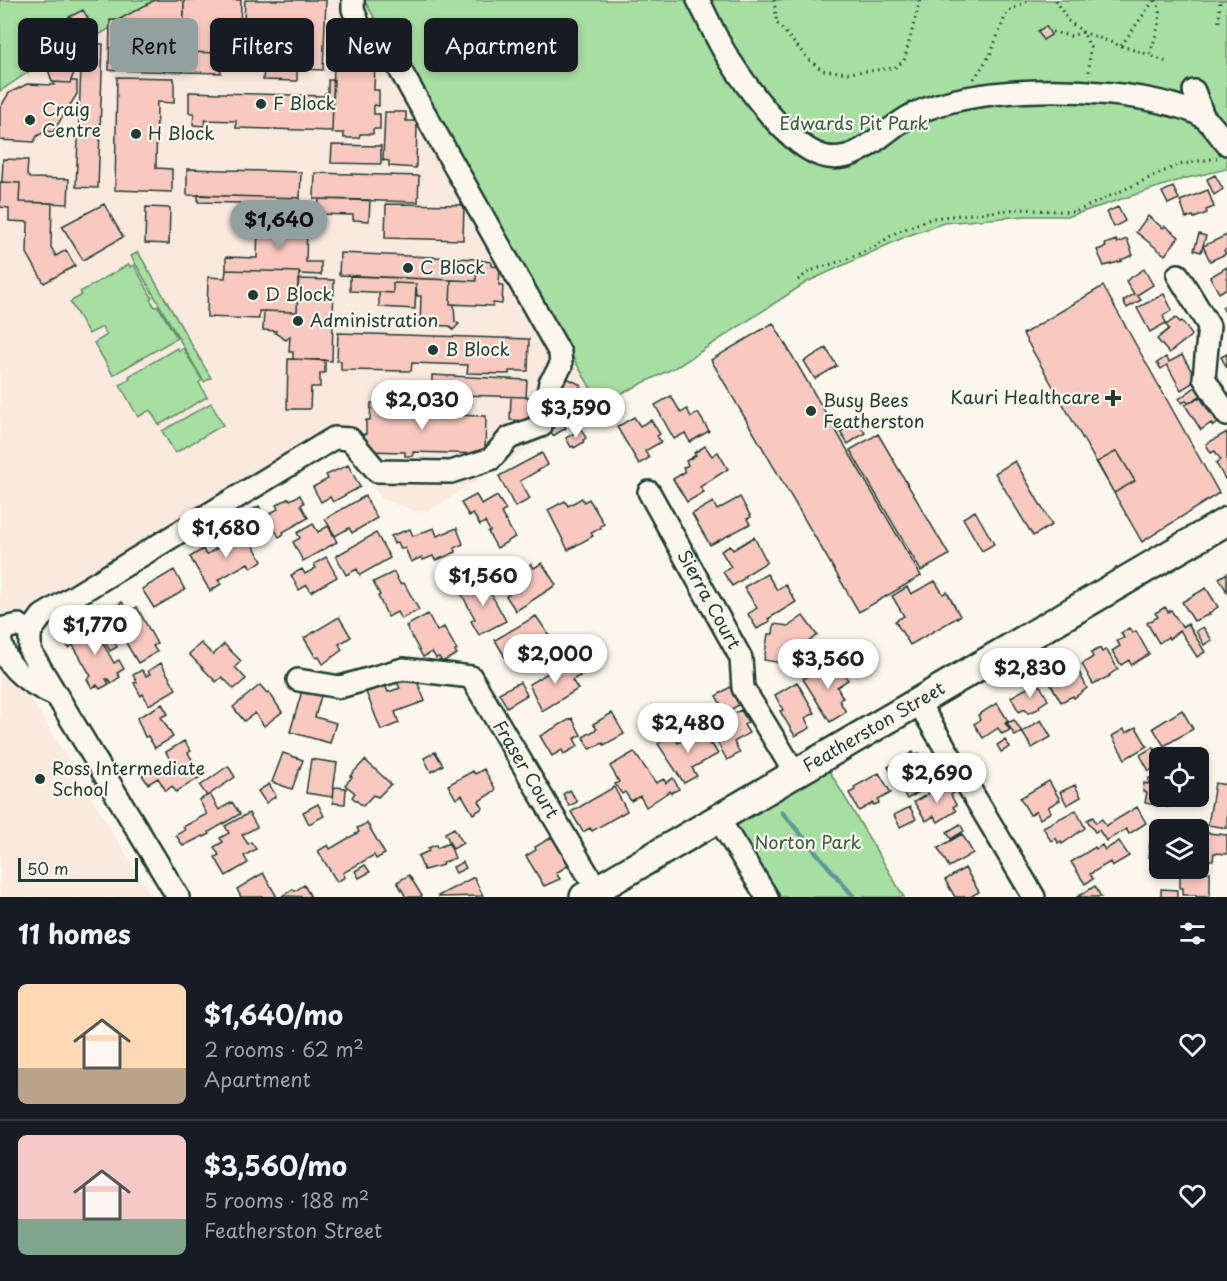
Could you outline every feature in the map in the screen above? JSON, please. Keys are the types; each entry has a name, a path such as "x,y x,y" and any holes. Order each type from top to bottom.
{"main road":[{"name":"Featherston Street","path":"591,893 1227,521"}],"street":[{"path":"178,897 30,651 30,632 42,616 334,438 351,439 378,471 451,472 491,459 509,438 540,426 549,383 561,366 560,354 394,59 375,39 360,28 353,9 353,0"},
{"path":"698,0 726,56 766,111 801,146 819,155 837,158 852,155 913,114 948,102 1024,92 1086,93 1154,100 1203,116"},
{"path":"1194,91 1203,116 1226,150"},
{"path":"1178,275 1209,326 1204,378 1227,415"},
{"name":"Sierra Court","path":"649,492 741,658 743,688 795,773"},
{"path":"30,632 19,625 4,628 0,640 8,660 20,674 33,685 55,695"},
{"name":"Fraser Court","path":"298,680 340,687 403,669 471,677 591,893"},
{"path":"918,702 1034,897"},
{"path":"718,818 767,897"}],"path":[{"path":"774,0 777,23 809,60 822,70 849,73 894,68 904,60 920,0"},
{"path":"948,102 964,91 980,71 990,55 1007,12 1029,0"},
{"path":"1056,0 1067,20 1083,32 1166,62"},
{"path":"1121,46 1155,0 1159,6 1160,17 1150,55"},
{"path":"1219,22 1220,0"},
{"path":"1052,32 1071,36 1083,32"},
{"path":"1083,32 1090,47 1086,93"},
{"path":"798,280 810,271 847,259 874,247 897,232 933,218 1018,209 1075,212 1178,165 1212,160 1226,150"}],"shaded area":[{"path":"157,0 364,0 375,18 326,18 326,72 406,72 600,404 428,511 418,512 382,499 330,429 0,626 0,91 28,72 98,72 98,35 110,28 110,72 198,72 198,18 127,18"},
{"name":"Ross Intermediate School","path":"0,641 7,660 152,897 0,897"}],"green space":[{"path":"0,0 157,0 127,18 110,18 110,28 98,35 98,18 18,18 18,72 28,72 0,91"},
{"name":"Edwards Pit Park","path":"364,0 1227,0 1227,169 1183,179 1070,216 1026,216 944,223 907,236 807,282 680,365 600,404 406,72 412,72 412,18 375,18"},
{"path":"138,252 211,378 204,382 131,256"},
{"path":"129,264 130,267 134,265 152,298 150,299 155,307 158,306 177,338 113,375 94,343 107,335 102,327 89,334 70,302 82,295 80,292"},
{"path":"177,348 179,351 183,348 202,380 199,383 207,397 159,425 150,410 138,417 120,385 130,379 129,376"},
{"path":"211,403 223,425 175,453 162,431"},
{"name":"Norton Park","path":"827,767 904,897 777,897 733,822"}],"building":[{"path":"155,0 184,0 184,18 122,18"},
{"path":"184,0 241,0 240,18 210,18 210,53 198,52 198,18 184,18"},
{"path":"245,0 326,0 323,70 314,70 314,18 244,18"},
{"path":"83,10 88,18 70,18"},
{"path":"110,20 110,70 109,70"},
{"path":"1046,26 1051,35 1043,40 1038,31"},
{"path":"98,44 103,44 98,188 76,187 81,72 98,72"},
{"path":"198,52 210,53 210,72 221,73 183,72 198,72"},
{"path":"49,72 74,72 70,83 52,82"},
{"path":"264,72 297,72 297,81 263,80"},
{"name":"F Block","path":"334,72 375,72 374,90 379,90 379,106 374,105 374,114 380,114 380,129 373,129 373,134 360,134 359,138 344,138 344,133 332,133"},
{"name":"H Block","path":"117,77 174,78 174,103 157,102 156,168 172,169 172,192 115,190"},
{"name":"F Block","path":"328,80 334,80 332,131 236,128 236,121 205,120 204,126 193,125 194,113 189,113 189,92 325,96 325,93 328,93"},
{"name":"Craig Centre","path":"77,81 77,94 53,132 46,131 37,136 34,142 0,140 0,108 9,93 27,84 54,85 54,82 70,83"},
{"path":"385,112 406,112 406,121 417,121 416,168 389,166 389,161 383,160"},
{"path":"332,145 381,146 381,164 331,163"},
{"path":"3,159 28,160 27,175 30,178 69,179 68,204 19,202 20,183 2,182"},
{"path":"187,169 301,172 300,198 187,195"},
{"path":"315,173 419,176 418,202 314,199"},
{"path":"1215,175 1223,189 1214,195 1207,179"},
{"path":"0,182 20,183 19,202 52,203 51,247 56,256 66,250 75,266 44,283 27,253 28,222 9,221 9,208 0,207"},
{"path":"1173,187 1179,199 1168,204 1162,192"},
{"path":"1208,190 1214,207 1206,210 1207,213 1194,218 1193,216 1186,218 1180,201"},
{"path":"198,195 300,198 300,206 290,204 289,213 239,211 240,203 198,202"},
{"path":"319,199 370,200 369,221 353,220 353,215 318,214"},
{"path":"104,204 123,237 83,260 62,226"},
{"path":"386,204 464,205 463,240 385,238"},
{"path":"146,207 170,208 169,244 145,243"},
{"path":"1118,207 1125,221 1114,227 1107,212"},
{"path":"1148,216 1179,237 1165,255 1136,232"},
{"path":"292,217 300,217 299,224 307,224 306,262 321,262 321,275 299,274 299,272 226,270 226,257 257,258 258,223 291,224"},
{"path":"1199,234 1206,236 1201,252 1194,250"},
{"path":"1227,235 1227,249 1224,251 1226,254 1210,261 1203,246"},
{"path":"1127,239 1133,255 1104,266 1097,250 1106,247 1105,244"},
{"name":"C Block","path":"340,253 477,259 476,281 339,275"},
{"path":"477,260 491,262 491,266 500,267 499,285 503,285 502,304 493,303 493,306 450,304 451,280 476,281"},
{"path":"1227,267 1227,288 1219,293 1210,277"},
{"path":"1144,269 1153,285 1137,295 1141,300 1127,308 1123,301 1134,294 1126,281"},
{"name":"D Block","path":"226,270 299,272 297,312 259,311 259,319 207,317 208,277 225,278"},
{"path":"350,276 451,280 450,304 454,304 455,322 459,324 453,330 450,326 420,325 421,296 417,296 416,284 393,283 393,293 350,291"},
{"name":"Administration","path":"298,279 334,280 332,361 293,359 293,352 289,352 290,336 286,340 275,333 276,331 263,330 264,311 297,312"},
{"path":"393,283 416,284 415,309 379,307 379,292 393,293"},
{"name":"Kauri Healthcare","path":"1103,286 1219,493 1142,542 1023,334"},
{"path":"1164,294 1172,310 1163,316 1166,323 1150,332 1137,308"},
{"path":"1227,304 1227,316 1222,307"},
{"path":"1176,318 1182,321 1192,335 1169,353 1157,339 1169,329 1166,325"},
{"path":"773,323 921,576 859,612 711,360"},
{"name":"B Block","path":"338,333 529,339 528,371 509,371 509,374 467,373 468,365 412,363 411,371 341,370 341,361 337,361"},
{"path":"826,348 837,366 815,379 804,361"},
{"path":"1227,354 1227,368 1221,357"},
{"path":"1182,355 1197,380 1181,390 1167,365 1161,369 1157,363 1166,357 1169,362"},
{"path":"288,359 325,360 325,373 320,373 320,387 311,387 310,409 287,409"},
{"path":"432,375 527,380 526,397 432,394"},
{"path":"565,377 581,385 579,389 584,392 573,415 567,412 564,419 548,411"},
{"path":"1198,385 1204,394 1188,403 1186,401 1182,403 1179,399"},
{"path":"671,396 681,413 687,409 691,417 698,413 709,431 690,442 685,433 674,439 655,405"},
{"path":"511,397 529,397 529,421 510,420"},
{"path":"1200,397 1210,413 1213,411 1219,422 1213,426 1211,423 1201,430 1185,405"},
{"path":"412,402 413,414 486,416 485,454 413,452 413,456 405,456 405,452 367,451 363,447 364,434 366,434 366,420 370,420 371,403"},
{"path":"634,417 640,426 651,420 660,434 657,436 661,442 645,451 649,458 639,464 617,427"},
{"path":"560,420 566,428 553,436 547,428"},
{"path":"858,421 865,433 848,444 840,432"},
{"path":"581,429 586,438 584,442 574,448 571,447 566,438"},
{"path":"1227,432 1227,478 1225,479 1216,463 1221,460 1215,451 1211,453 1206,444"},
{"path":"878,434 949,555 921,571 850,450"},
{"path":"705,446 712,456 718,452 728,469 700,487 704,492 687,502 673,479 685,472 683,468 688,465 686,461"},
{"path":"1117,451 1135,481 1114,493 1097,462"},
{"path":"542,453 548,465 520,481 530,499 515,507 499,476"},
{"path":"1015,461 1052,525 1033,536 995,473"},
{"path":"348,465 360,487 333,502 330,497 321,502 313,487 328,479 326,475"},
{"path":"300,495 304,503 301,505 308,518 283,532 284,534 279,537 267,515 278,509 276,505"},
{"path":"476,495 482,505 497,496 506,510 501,513 515,537 497,548 485,522 480,525 473,514 469,516 461,503"},
{"path":"365,496 377,518 352,533 349,528 335,536 325,519"},
{"path":"740,497 751,517 747,519 750,524 710,545 692,514 713,502 717,510"},
{"path":"582,498 584,502 589,499 604,524 591,533 593,536 568,550 548,510 565,501 568,506"},
{"path":"259,506 272,529 253,540 240,517"},
{"path":"975,511 994,544 982,551 963,518"},
{"path":"313,524 318,532 328,526 337,542 303,561 293,542 300,538 297,533"},
{"path":"242,526 262,561 251,568 248,563 218,580 221,584 210,591 190,557 203,549 206,555 234,538 231,532"},
{"path":"434,528 437,536 457,528 463,544 454,548 456,552 437,560 433,556 423,560 422,557 411,562 405,548 401,549 398,542 394,544 391,536 410,529 413,536"},
{"path":"376,533 390,558 360,575 357,569 346,575 336,556"},
{"path":"754,537 767,562 732,586 723,572 731,567 721,551 730,546 733,550"},
{"path":"326,557 337,577 311,592 307,585 299,590 291,575 302,569 305,574 316,568 314,564"},
{"path":"542,563 556,585 516,611 506,596 521,586 517,581 523,577 519,572 531,564 534,568"},
{"path":"174,570 185,590 154,608 142,589"},
{"path":"394,572 400,584 404,583 419,610 401,619 397,612 388,617 373,582"},
{"path":"1227,573 1227,592 1219,578"},
{"path":"767,574 777,590 785,584 796,602 768,619 770,621 757,629 748,614 757,608 744,587"},
{"path":"483,579 506,621 479,635 471,621 475,619 460,591"},
{"path":"935,581 943,594 947,592 960,616 910,645 895,621 904,616 892,596 907,587 911,594"},
{"path":"1206,588 1218,607 1210,614 1194,621 1182,602"},
{"path":"122,602 128,612 137,607 157,644 153,646 157,652 138,663 107,611"},
{"path":"97,604 104,615 95,620 89,609"},
{"path":"1165,607 1168,612 1171,610 1182,627 1188,624 1205,652 1197,657 1180,630 1169,639 1168,637 1159,643 1147,623 1158,617 1155,613"},
{"path":"428,614 437,631 444,627 457,650 455,651 457,654 442,662 432,652 423,657 406,626"},
{"path":"536,616 553,641 549,643 556,655 535,667 523,647 505,657 495,640"},
{"path":"803,616 817,635 794,653 790,647 788,659 782,658 781,663 764,660 768,634 773,634 774,624 789,626"},
{"path":"339,617 351,637 339,644 342,650 323,664 319,657 316,658 304,638"},
{"path":"95,621 100,629 96,631 114,663 119,660 124,669 117,673 120,677 111,683 106,679 109,684 100,689 97,685 92,688 87,679 91,676 73,645 69,648 63,640"},
{"path":"1203,627 1212,640 1204,645 1196,631"},
{"path":"1129,628 1132,633 1136,631 1149,654 1131,665 1129,660 1121,665 1112,651 1120,646 1117,641 1124,638 1121,633"},
{"path":"111,635 117,647 110,651 103,639"},
{"path":"201,643 213,655 224,644 241,661 235,667 246,679 234,689 222,677 216,682 189,654"},
{"path":"1100,648 1102,652 1106,649 1118,669 1110,676 1093,684 1082,664 1093,657 1091,653"},
{"path":"570,660 580,676 572,680 578,689 542,711 529,684"},
{"path":"836,661 848,680 837,687 843,698 839,700 846,712 830,722 803,679 815,672 816,674"},
{"path":"804,662 807,668 798,673 795,668"},
{"path":"161,663 176,689 149,705 134,683 137,682 133,675 142,670 146,676 150,674 148,671"},
{"path":"1077,668 1087,688 1074,698 1073,696 1061,702 1050,683"},
{"path":"415,676 425,701 395,712 399,723 381,730 366,692 385,685 388,692 400,688 397,683"},
{"path":"520,682 527,695 507,707 499,693"},
{"path":"797,682 815,713 805,718 810,728 795,736 780,711 783,710 775,695"},
{"path":"1038,682 1048,700 1036,710 1028,713 1025,709 1019,712 1011,697"},
{"path":"260,685 267,693 269,692 282,712 264,726 255,713 244,721 233,707"},
{"path":"730,687 740,704 726,713 716,696"},
{"path":"302,691 321,696 315,717 336,723 330,743 290,732"},
{"path":"997,703 1008,721 1005,723 1010,730 1002,734 998,728 983,738 974,724 980,720 978,715"},
{"path":"162,704 168,714 161,717 173,737 155,748 148,736 145,737 137,718"},
{"path":"690,707 700,723 691,729 681,713"},
{"path":"741,710 748,722 744,725 749,733 734,742 740,753 727,760 708,725"},
{"path":"1182,710 1193,729 1164,746 1153,728"},
{"path":"612,713 624,734 604,745 603,743 590,749 583,737 597,729 593,724"},
{"path":"572,718 581,735 574,739 578,746 564,754 562,750 552,756 540,736"},
{"path":"1014,720 1022,732 1015,736 1007,723"},
{"path":"1041,720 1051,737 1032,748 1022,732"},
{"path":"1136,727 1147,746 1125,759 1112,736 1124,729 1126,733"},
{"path":"700,730 718,754 692,768 697,776 684,783 658,744 673,734 678,743"},
{"path":"1005,740 1010,747 1001,752 997,745"},
{"path":"184,741 191,751 188,753 202,776 176,792 172,786 166,791 158,778 148,784 142,775 155,767 158,772 172,763 166,752"},
{"path":"1149,749 1149,771 1140,755"},
{"path":"435,752 443,765 431,772 424,758"},
{"path":"634,752 656,783 664,779 666,783 673,778 679,789 671,793 670,791 646,807 640,796 631,801 625,792 622,794 615,784 619,782 610,766"},
{"path":"913,752 915,756 919,753 928,768 913,777 921,791 907,799 888,767"},
{"path":"283,753 303,760 292,789 272,782"},
{"path":"311,759 337,763 332,797 306,793"},
{"path":"365,760 391,784 378,797 373,795 363,806 352,797 355,793 345,785"},
{"path":"228,766 235,777 207,796 200,786"},
{"path":"484,769 496,790 479,801 483,808 473,814 462,795 456,799 448,785 473,771 475,774"},
{"path":"879,773 891,793 878,800 879,803 874,805 873,803 859,811 849,793 855,790 854,787"},
{"path":"1149,778 1149,804 1145,803 1147,793 1143,792 1144,783 1148,784"},
{"path":"1049,781 1060,800 1048,807 1051,812 1040,819 1036,811 1030,815 1020,798"},
{"path":"948,782 954,793 951,795 956,811 938,822 934,816 926,821 914,802"},
{"path":"1215,783 1227,785 1227,828 1209,825"},
{"path":"269,784 276,796 266,803 258,791"},
{"path":"1075,785 1081,797 1067,805 1060,792"},
{"path":"334,787 346,788 345,804 333,803"},
{"path":"614,787 627,811 592,831 590,828 583,832 571,812"},
{"path":"570,790 577,802 569,806 563,794"},
{"path":"210,794 219,810 232,802 240,814 209,832 210,834 183,846 176,835 185,830 183,827 207,814 199,800"},
{"path":"318,804 324,816 309,824 303,812"},
{"path":"910,807 916,819 900,827 894,815"},
{"path":"1137,807 1146,823 1129,834 1126,829 1106,841 1099,830 1095,832 1087,820 1093,817 1096,823 1102,819 1106,826"},
{"path":"1076,810 1085,828 1062,844 1061,841 1058,843 1056,838 1051,841 1043,827"},
{"path":"249,813 257,827 242,835 248,844 251,842 256,849 244,856 248,863 226,876 215,857 219,855 214,847 223,842 220,838 229,833 225,826"},
{"path":"367,823 385,854 376,859 374,855 343,873 345,877 337,882 318,851 328,845 330,849 359,832 357,828"},
{"path":"960,824 964,831 951,839 947,832"},
{"path":"454,828 463,843 453,849 445,833"},
{"path":"1209,833 1227,835 1227,854 1214,853 1213,860 1209,860"},
{"path":"962,834 973,853 949,867 938,848"},
{"path":"552,837 569,865 556,873 560,879 544,886 526,856 536,850 535,847"},
{"path":"1119,841 1129,856 1112,866 1110,862 1090,874 1093,879 1085,884 1071,862 1095,847 1096,849 1102,845 1105,850"},
{"path":"449,843 455,858 442,863 443,865 424,870 418,856 429,851 428,848 436,845 437,848"},
{"path":"463,862 466,868 456,873 453,867"},
{"path":"365,865 370,872 359,878 355,871"},
{"path":"965,868 979,892 970,897 955,897 945,880"},
{"path":"1210,872 1210,896 1183,895 1183,888 1180,888 1180,879 1209,879"},
{"path":"263,873 277,897 241,897 237,889"},
{"path":"409,875 422,896 406,897 397,882"},
{"path":"474,877 483,896 438,896"},
{"path":"304,885 311,897 282,896 293,889 295,891"},
{"path":"1095,886 1101,897 1077,897"},
{"path":"1161,889 1177,890 1177,897 1161,897"}],"waterway":[{"path":"782,812 854,897"}],"place":[{"name":"F Block","path":"261,104"},
{"name":"Craig Centre","path":"30,120"},
{"name":"H Block","path":"136,134"},
{"name":"C Block","path":"408,268"},
{"name":"D Block","path":"253,295"},
{"name":"Administration","path":"298,321"},
{"name":"B Block","path":"433,350"},
{"name":"Kauri Healthcare","path":"1113,398"},
{"name":"Busy Bees Featherston","path":"811,411"},
{"name":"Ross Intermediate School","path":"40,779"}]}
